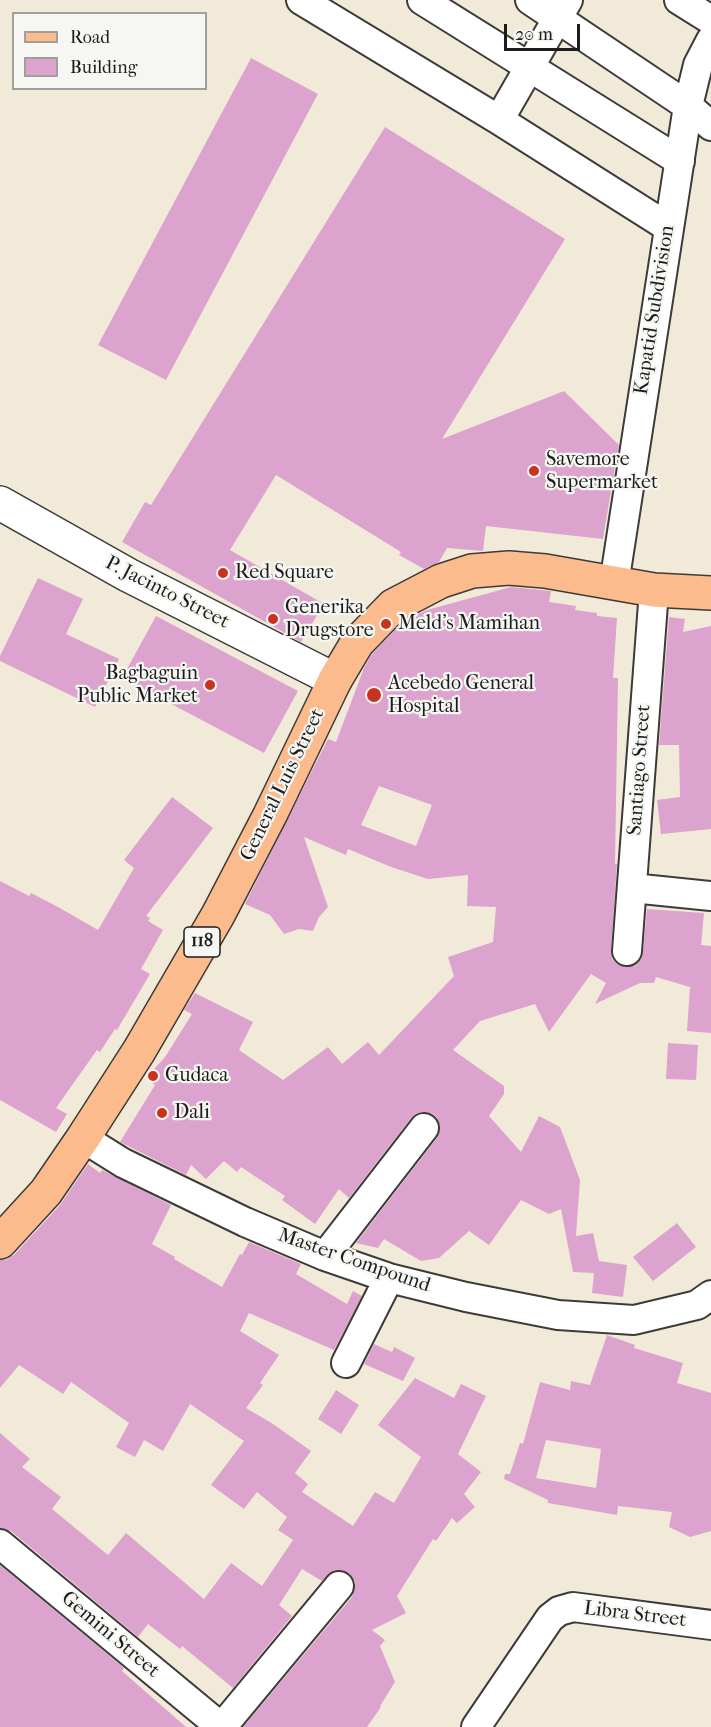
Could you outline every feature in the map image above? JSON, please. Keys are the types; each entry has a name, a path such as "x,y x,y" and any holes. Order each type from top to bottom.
{"main road":[{"name":"General Luis Street","path":"0,1242 46,1192 139,1051 218,915 336,680 357,643 393,606 441,580 472,571 509,568 545,571 654,590 711,593"}],"street":[{"path":"301,0 499,120 668,227"},
{"path":"422,0 680,162"},
{"path":"530,0 563,9 711,126"},
{"path":"679,0 711,20"},
{"path":"499,120 563,9"},
{"name":"Kapatid Subdivision","path":"614,584 688,106 698,65 711,40"},
{"name":"P. Jacinto Street","path":"0,503 128,575 336,680"},
{"name":"Santiago Street","path":"627,951 654,590"},
{"path":"632,888 711,896"},
{"path":"325,1256 424,1128"},
{"name":"Master Compound","path":"83,1138 123,1163 245,1222 325,1256 389,1278 466,1297 558,1315 634,1320 697,1305 711,1295"},
{"path":"346,1363 389,1278"},
{"name":"Gemini Street","path":"0,1544 221,1727"},
{"path":"221,1727 339,1586"},
{"name":"Libra Street","path":"476,1727 550,1618 559,1611 573,1607 711,1625"}],"building":[{"path":"251,58 318,94 166,380 98,345"},
{"path":"385,127 565,239 442,439 564,391 619,445 603,539 486,526 483,551 447,548 439,562 424,569 399,555 401,552 276,475 230,550 324,604 301,642 122,542 145,502 151,505"},
{"path":"38,578 83,599 66,634 119,659 95,707 0,661 0,656"},
{"path":"511,587 551,591 549,602 576,606 575,610 597,613 597,616 617,618 613,678 618,678 615,864 617,864 612,959 618,965 626,967 635,966 641,960 647,909 704,913 701,945 711,946 711,1033 687,1031 690,987 656,977 654,983 640,983 595,1004 606,983 591,974 549,1032 535,1004 480,1021 453,1050 504,1086 504,1094 489,1116 521,1152 539,1116 560,1127 580,1180 576,1236 593,1233 599,1261 627,1265 623,1297 592,1293 594,1273 573,1272 561,1209 549,1214 521,1200 489,1245 469,1231 439,1258 421,1261 384,1239 378,1248 356,1243 437,1138 440,1130 439,1122 435,1115 427,1112 418,1113 411,1118 349,1198 339,1189 315,1224 282,1200 285,1196 241,1167 237,1172 224,1161 206,1179 191,1165 186,1175 120,1142 155,1085 146,1078 165,1057 192,1014 184,1010 195,993 253,1022 239,1050 283,1080 328,1047 342,1064 368,1042 379,1055 454,976 448,957 493,942 496,907 467,906 468,875 428,879 348,849 346,855 304,837 328,907 319,917 313,931 299,929 284,934 270,915 245,904 328,739 336,742 364,668 372,654 404,621 427,610","holes":["379,786 432,805 416,846 361,825"]},
{"name":"Bagbaguin Public Market","path":"156,616 298,691 264,753 122,678"},
{"path":"669,617 685,619 683,632 711,626 711,829 661,834 657,800 680,797 679,745 659,745"},
{"path":"172,797 213,828 146,916 150,918 148,921 163,930 141,969 150,974 117,1030 115,1029 100,1052 97,1050 56,1108 67,1114 56,1132 0,1100 0,881 29,896 31,893 98,930 134,868 124,860"},
{"path":"668,1043 698,1045 696,1080 666,1079"},
{"path":"88,1164 100,1173 102,1170 171,1205 152,1244 222,1287 249,1242 301,1264 296,1274 347,1304 353,1291 362,1296 334,1350 249,1313 240,1331 279,1355 260,1383 263,1385 246,1408 311,1451 295,1473 308,1484 302,1492 353,1526 375,1492 394,1503 421,1457 378,1425 415,1378 454,1398 461,1384 486,1396 458,1454 481,1472 464,1494 475,1507 457,1523 452,1518 436,1541 433,1539 397,1596 406,1613 372,1630 385,1640 380,1646 395,1682 367,1727 243,1727 352,1597 355,1581 349,1573 334,1570 322,1581 302,1569 279,1605 292,1616 233,1688 182,1646 180,1649 148,1624 138,1637 11,1531 0,1528 0,1433 30,1459 22,1467 61,1497 52,1509 108,1555 126,1533 204,1599 231,1563 262,1586 293,1540 278,1530 287,1517 257,1492 244,1509 211,1485 244,1441 190,1404 163,1451 144,1440 135,1457 116,1447 129,1423 71,1382 63,1394 19,1365 0,1388 0,1260 6,1260 14,1255 60,1205"},
{"path":"677,1223 696,1247 653,1281 633,1257"},
{"path":"607,1335 635,1345 634,1348 683,1363 677,1383 711,1393 711,1531 690,1537 669,1527 672,1512 618,1506 617,1515 548,1503 548,1500 504,1479 505,1474 510,1474 520,1443 523,1444 540,1382 570,1390 571,1381 590,1385","holes":["546,1440 601,1449 596,1488 536,1478"]},
{"path":"374,1344 392,1352 394,1347 415,1358 403,1381 364,1364"},
{"path":"336,1390 359,1405 341,1434 318,1419"},
{"path":"0,1565 124,1668 122,1671 186,1727 0,1727"}],"place":[{"name":"Savemore Supermarket","path":"534,471"},
{"name":"Red Square","path":"223,573"},
{"name":"Generika Drugstore","path":"273,619"},
{"name":"Meld's Mamihan","path":"386,624"},
{"name":"Bagbaguin Public Market","path":"210,685"},
{"name":"Acebedo General Hospital","path":"374,695"},
{"name":"Gudaca","path":"153,1076"},
{"name":"Dali","path":"162,1113"}]}
